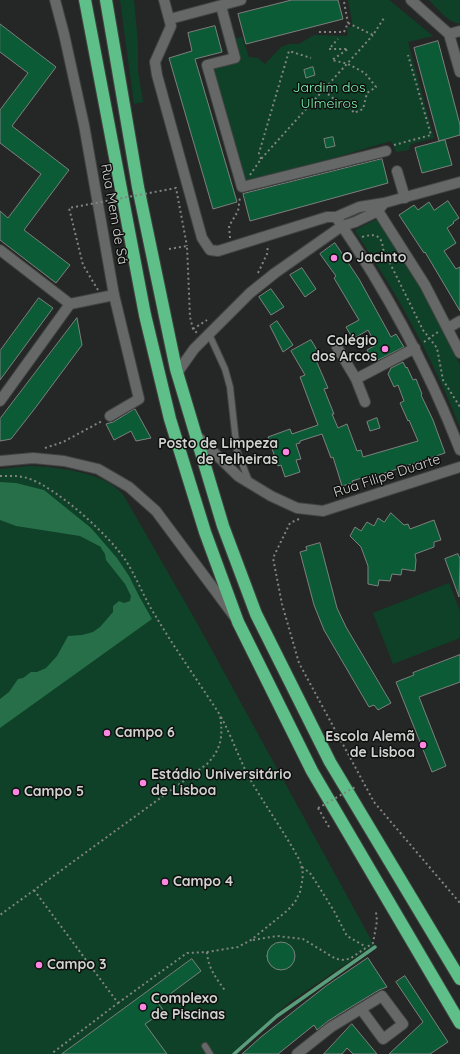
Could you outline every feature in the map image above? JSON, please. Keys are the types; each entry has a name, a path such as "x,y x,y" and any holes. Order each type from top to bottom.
{"highway":[{"path":"84,0 144,307 170,419 205,532 238,622 312,771 460,1023"},
{"path":"106,0 138,187 177,373 194,434 223,526 256,614 330,762 460,979"},
{"path":"112,0 124,104"}],"street":[{"name":"Rua Mem de Sá","path":"55,0 84,125 114,295 139,399 107,418"},
{"path":"164,0 171,26 155,62 157,75 202,238 210,250 218,251 326,217 336,217 359,207 381,207"},
{"path":"170,19 240,0"},
{"path":"411,0 449,34 460,72"},
{"path":"221,6 235,58 207,65 242,187 388,149"},
{"path":"449,34 460,31"},
{"path":"397,171 405,198"},
{"path":"177,373 194,348 250,293 275,273 342,226 355,222 381,207 405,198 460,182"},
{"path":"381,207 460,353"},
{"path":"336,217 418,346 460,450"},
{"path":"0,250 70,304"},
{"path":"0,401 70,304 99,294 114,295"},
{"path":"446,328 460,321"},
{"path":"356,379 418,346"},
{"path":"337,347 356,379 365,402"},
{"name":"Rua Filipe Duarte","path":"194,434 238,476 272,496 297,508 323,511 460,467"},
{"path":"0,461 33,458 64,461 98,468 129,487 156,511 238,622"},
{"path":"297,1054 331,1027 360,1009"}],"lane":[{"path":"209,334 225,369 230,387 237,451 250,483"},
{"path":"205,1046 210,1054"}],"path":[{"path":"319,32 344,32 348,23 344,2"},
{"path":"230,247 229,226 238,211 242,187 261,159 348,64 373,35 384,18"},
{"path":"348,23 373,35"},
{"path":"324,90 338,102 350,106 354,112 363,109 367,93 376,87 365,73 348,64 332,60 348,49 328,50 338,39"},
{"path":"261,159 259,153 289,51 311,58"},
{"path":"388,149 431,135 408,55"},
{"path":"99,294 83,265 69,208 176,188 187,246 190,317 192,329"},
{"path":"352,242 370,234 379,237 383,242 383,249 423,330 437,348 443,380 460,408"},
{"path":"169,249 187,246"},
{"path":"418,346 446,328"},
{"path":"43,449 63,442 107,418"},
{"path":"0,476 14,475 29,478 48,486 89,520 109,540 126,561 154,614 220,715 250,779 295,852 302,867 302,882 300,892 295,902 288,910 251,940 238,947 207,952 187,953 51,1054"},
{"path":"303,518 290,523 273,558 282,604 299,663 374,802 460,903"},
{"path":"0,915 207,764 214,757 219,746 222,730 220,715"},
{"path":"328,827 318,808 355,787"},
{"path":"370,805 374,802"},
{"path":"302,867 310,873 314,879 334,911 347,936 366,947"},
{"path":"34,890 118,1003"},
{"path":"251,940 276,936 303,939 336,959 345,960 351,958 373,943 376,912"},
{"path":"207,952 208,962 213,974 226,992"}],"green space":[{"path":"120,0 134,0 138,43 138,71 143,102 134,104"},
{"name":"Jardim dos Ulmeiros","path":"348,0 389,0 433,36 408,42 434,138 411,144 409,150 396,152 391,141 245,184 213,67 232,61 228,40 242,37 249,57 258,58 265,64 281,47 290,44 299,44 314,35 348,36 347,27 353,27"},
{"path":"429,0 460,0 460,23 452,21 439,11"},
{"path":"375,220 378,221 420,288 460,365 460,427 416,332 394,292 355,231"},
{"name":"Estádio Universitário de Lisboa","path":"29,466 80,472 94,476 106,481 124,496 197,623 374,945 291,1001 231,1054 0,1054 0,469"},
{"path":"0,482 16,483 44,490 91,528 117,558 129,576 152,619 0,728 0,699 9,692 18,679 23,678 31,672 37,672 46,668 57,656 68,636 82,635 93,632 100,627 113,612 113,606 119,601 124,603 130,601 131,596 125,584 106,560 105,554 101,547 80,536 16,526 0,520"},
{"path":"449,583 460,611 460,638 393,664 373,613"}],"building":[{"path":"292,0 338,0 343,19 246,44 238,14"},
{"path":"0,24 56,67 12,126 69,170 24,230 70,265 56,283 0,240 0,211 8,218 41,174 0,143 0,110 28,73 0,52"},
{"path":"215,26 222,52 195,59 237,202 213,209 169,58 192,51 188,33"},
{"path":"438,41 460,125 460,135 439,141 414,48"},
{"path":"313,67 315,75 306,78 304,70"},
{"path":"333,137 335,146 326,148 324,139"},
{"path":"445,140 452,165 422,173 415,148"},
{"path":"382,159 388,183 250,221 243,194"},
{"path":"448,201 459,218 447,228 456,243 444,251 456,269 460,267 460,311 425,252 424,253 399,215 414,205 418,210 429,202 434,210"},
{"path":"335,243 359,279 391,337 396,334 404,347 374,362 367,350 376,345 368,330 353,339 346,327 359,320 334,278 336,276 320,254"},
{"path":"302,268 316,289 305,297 290,275"},
{"path":"271,289 284,307 271,315 259,297"},
{"path":"39,298 53,308 0,380 0,351"},
{"path":"77,318 82,345 11,439 0,441 0,419"},
{"path":"277,321 293,345 283,352 270,326"},
{"path":"311,340 320,355 315,358 328,388 324,389 338,428 347,424 357,451 361,450 363,457 418,441 400,403 404,401 398,385 394,387 388,374 391,368 403,362 413,380 416,379 445,453 376,476 375,474 352,481 353,483 342,486 333,457 331,458 322,434 300,441 300,443 296,444 301,459 296,460 300,472 285,477 281,465 278,466 268,437 290,429 292,434 318,425 300,377 305,375 291,351"},
{"path":"135,409 151,438 136,441 131,431 114,440 106,424 113,422"},
{"path":"377,418 380,428 370,431 367,422"},
{"path":"391,513 404,525 408,524 410,529 434,520 441,540 434,542 434,547 415,554 415,571 402,569 401,575 392,574 390,581 379,580 378,586 368,584 368,566 361,547 350,536 355,527 361,531 367,522 374,526 378,518 384,522"},
{"path":"320,543 337,608 346,627 391,703 378,710 374,705 369,707 324,630 314,605 300,552 307,550 306,547"},
{"path":"458,554 460,559 459,597 445,559"},
{"path":"460,655 460,682 419,697 446,766 432,772 396,682 414,675 413,673"},
{"path":"281,942 291,946 295,956 291,966 281,970 271,966 267,956 271,946"},
{"path":"368,958 387,987 379,990 328,1021 317,1030 314,1025 278,1054 242,1054 261,1037 326,986"},
{"name":"Complexo de Piscinas","path":"192,959 201,971 158,1003 164,1011 145,1024 167,1054 62,1054"},
{"path":"405,976 448,1042 430,1054 389,1054 423,1022 396,982"},
{"path":"352,1024 377,1054 353,1054 347,1048 342,1054 324,1054"}],"waterway":[{"path":"234,1054 277,1016 375,947"}],"place":[{"name":"O Jacinto","path":"334,258"},
{"name":"Colégio dos Arcos","path":"385,349"},
{"name":"Posto de Limpeza de Telheiras","path":"286,452"},
{"name":"Campo 6","path":"107,733"},
{"name":"Escola Alemã de Lisboa","path":"423,745"},
{"name":"Estádio Universitário de Lisboa","path":"143,783"},
{"name":"Campo 5","path":"16,792"},
{"name":"Campo 4","path":"165,882"},
{"name":"Campo 3","path":"39,965"},
{"name":"Complexo de Piscinas","path":"143,1007"}]}
